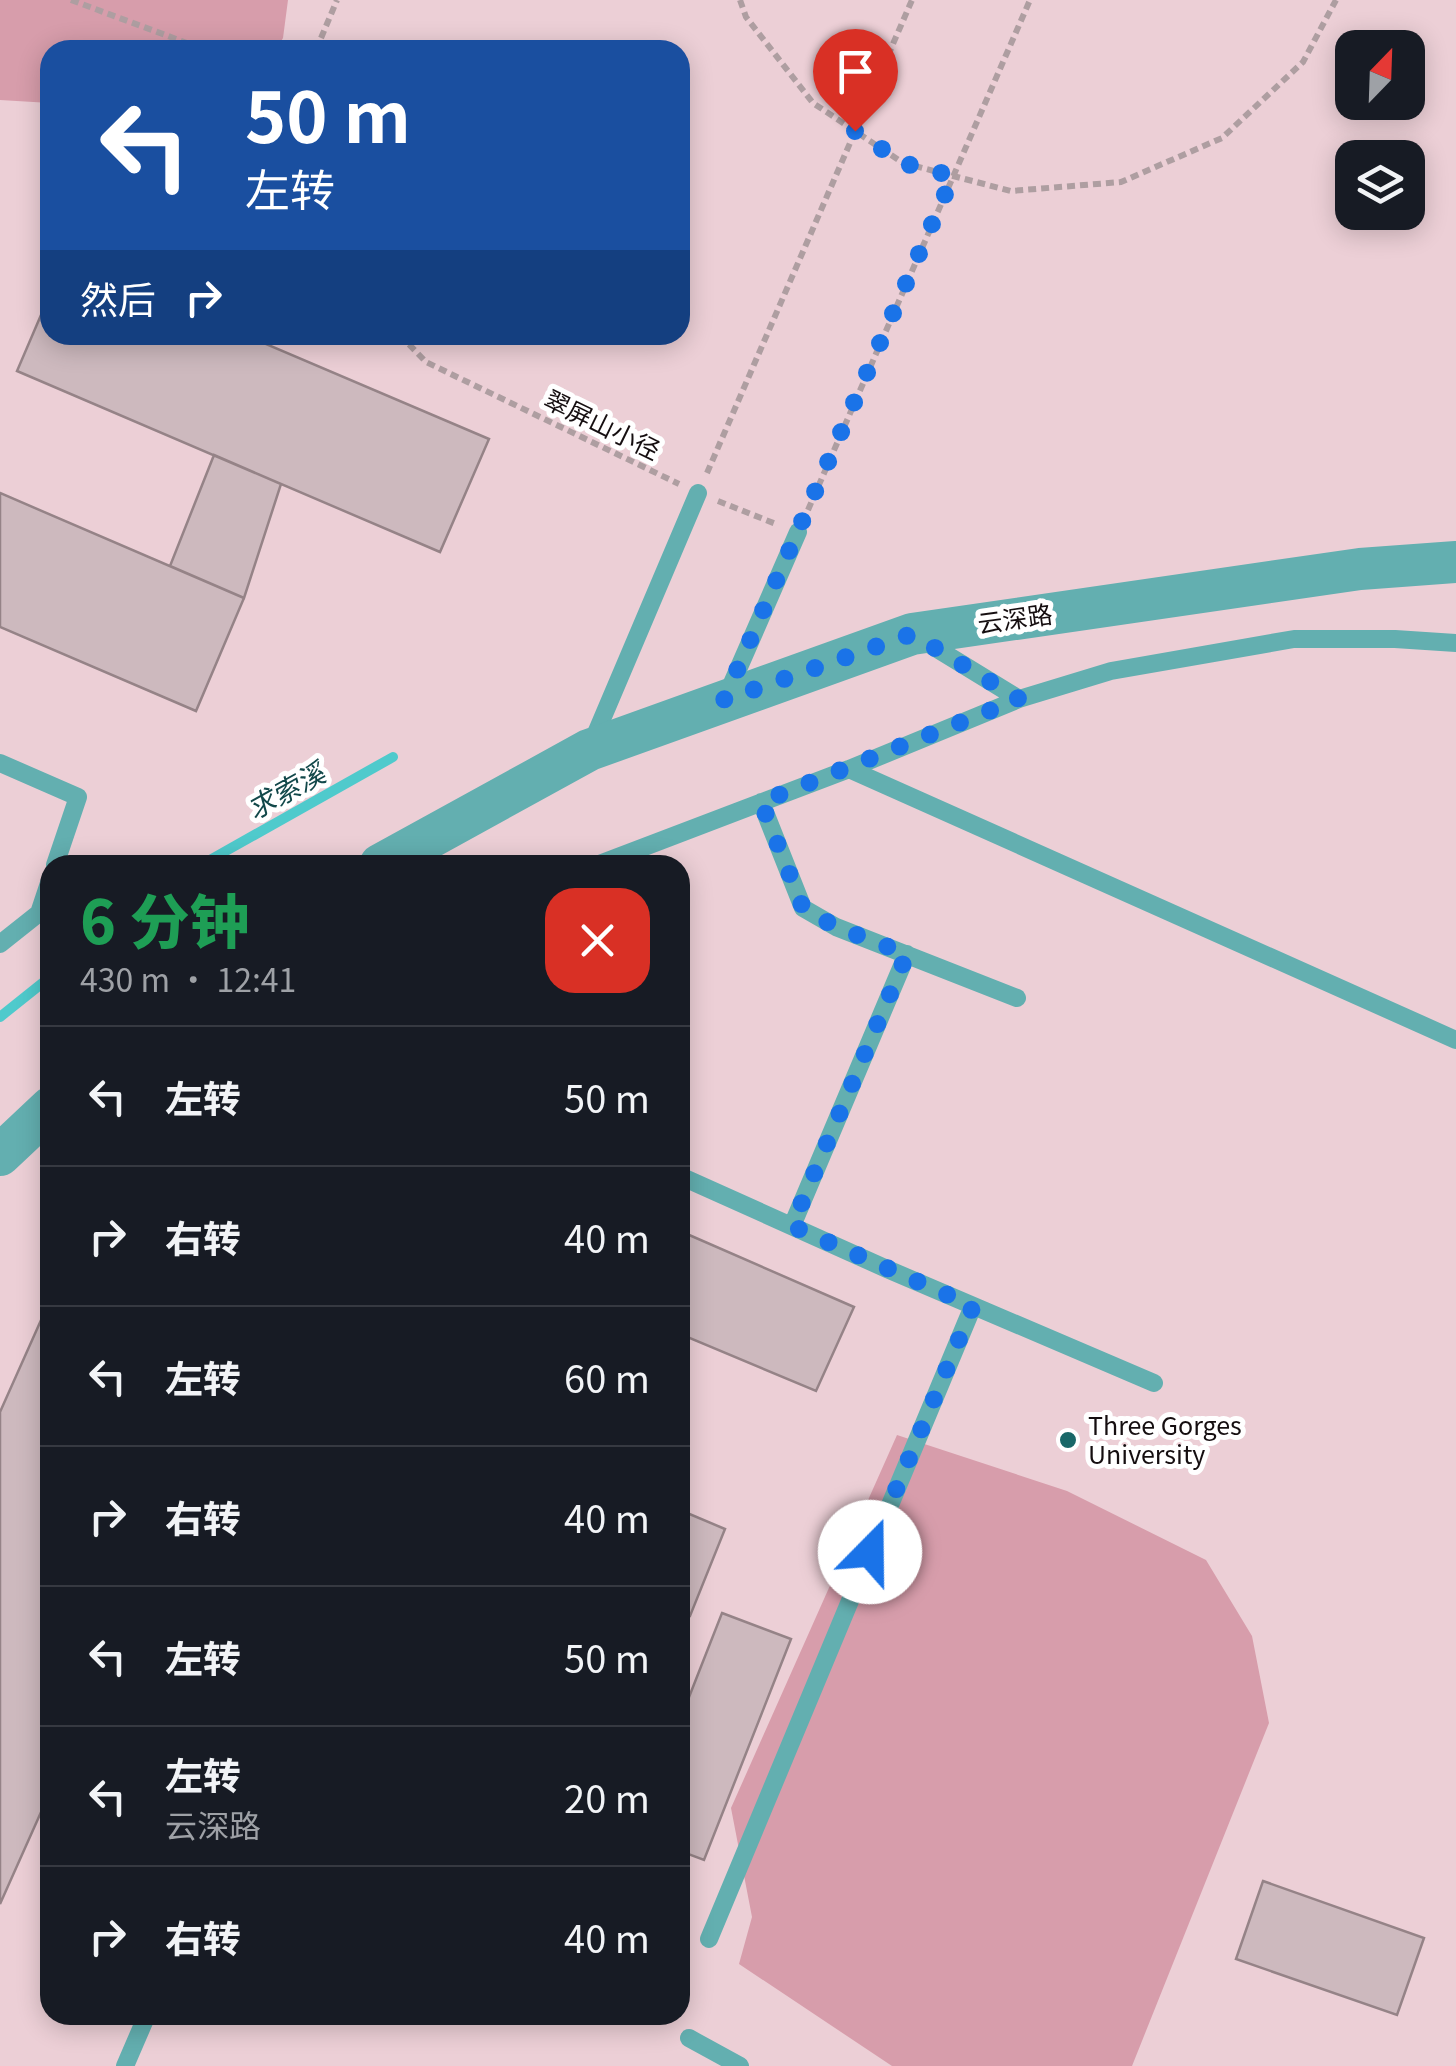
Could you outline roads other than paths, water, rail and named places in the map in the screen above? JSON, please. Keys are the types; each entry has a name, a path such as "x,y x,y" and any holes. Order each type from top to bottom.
{"street":[{"name":"云深路","path":"398,855 589,750 912,634 1360,569 1456,562"},
{"path":"0,1155 40,1117"}],"lane":[{"path":"589,750 698,493"},
{"path":"724,700 798,532"},
{"path":"912,634 1019,699"},
{"path":"623,855 1019,699 1111,671 1294,640 1456,643"},
{"path":"0,763 78,798 58,855"},
{"path":"849,769 1456,1040"},
{"path":"761,802 803,908 836,927 1018,998"},
{"path":"0,944 40,909"},
{"path":"792,1226 907,954"},
{"path":"690,1180 1154,1383"},
{"path":"709,1940 973,1306"},
{"path":"124,2066 143,2025"},
{"path":"689,2038 740,2066"}],"waterway":[{"name":"求索溪","path":"219,855 393,757"},
{"name":"求索溪","path":"0,1017 40,985"}],"place":[{"name":"Three Gorges University","path":"1068,1440"}]}
